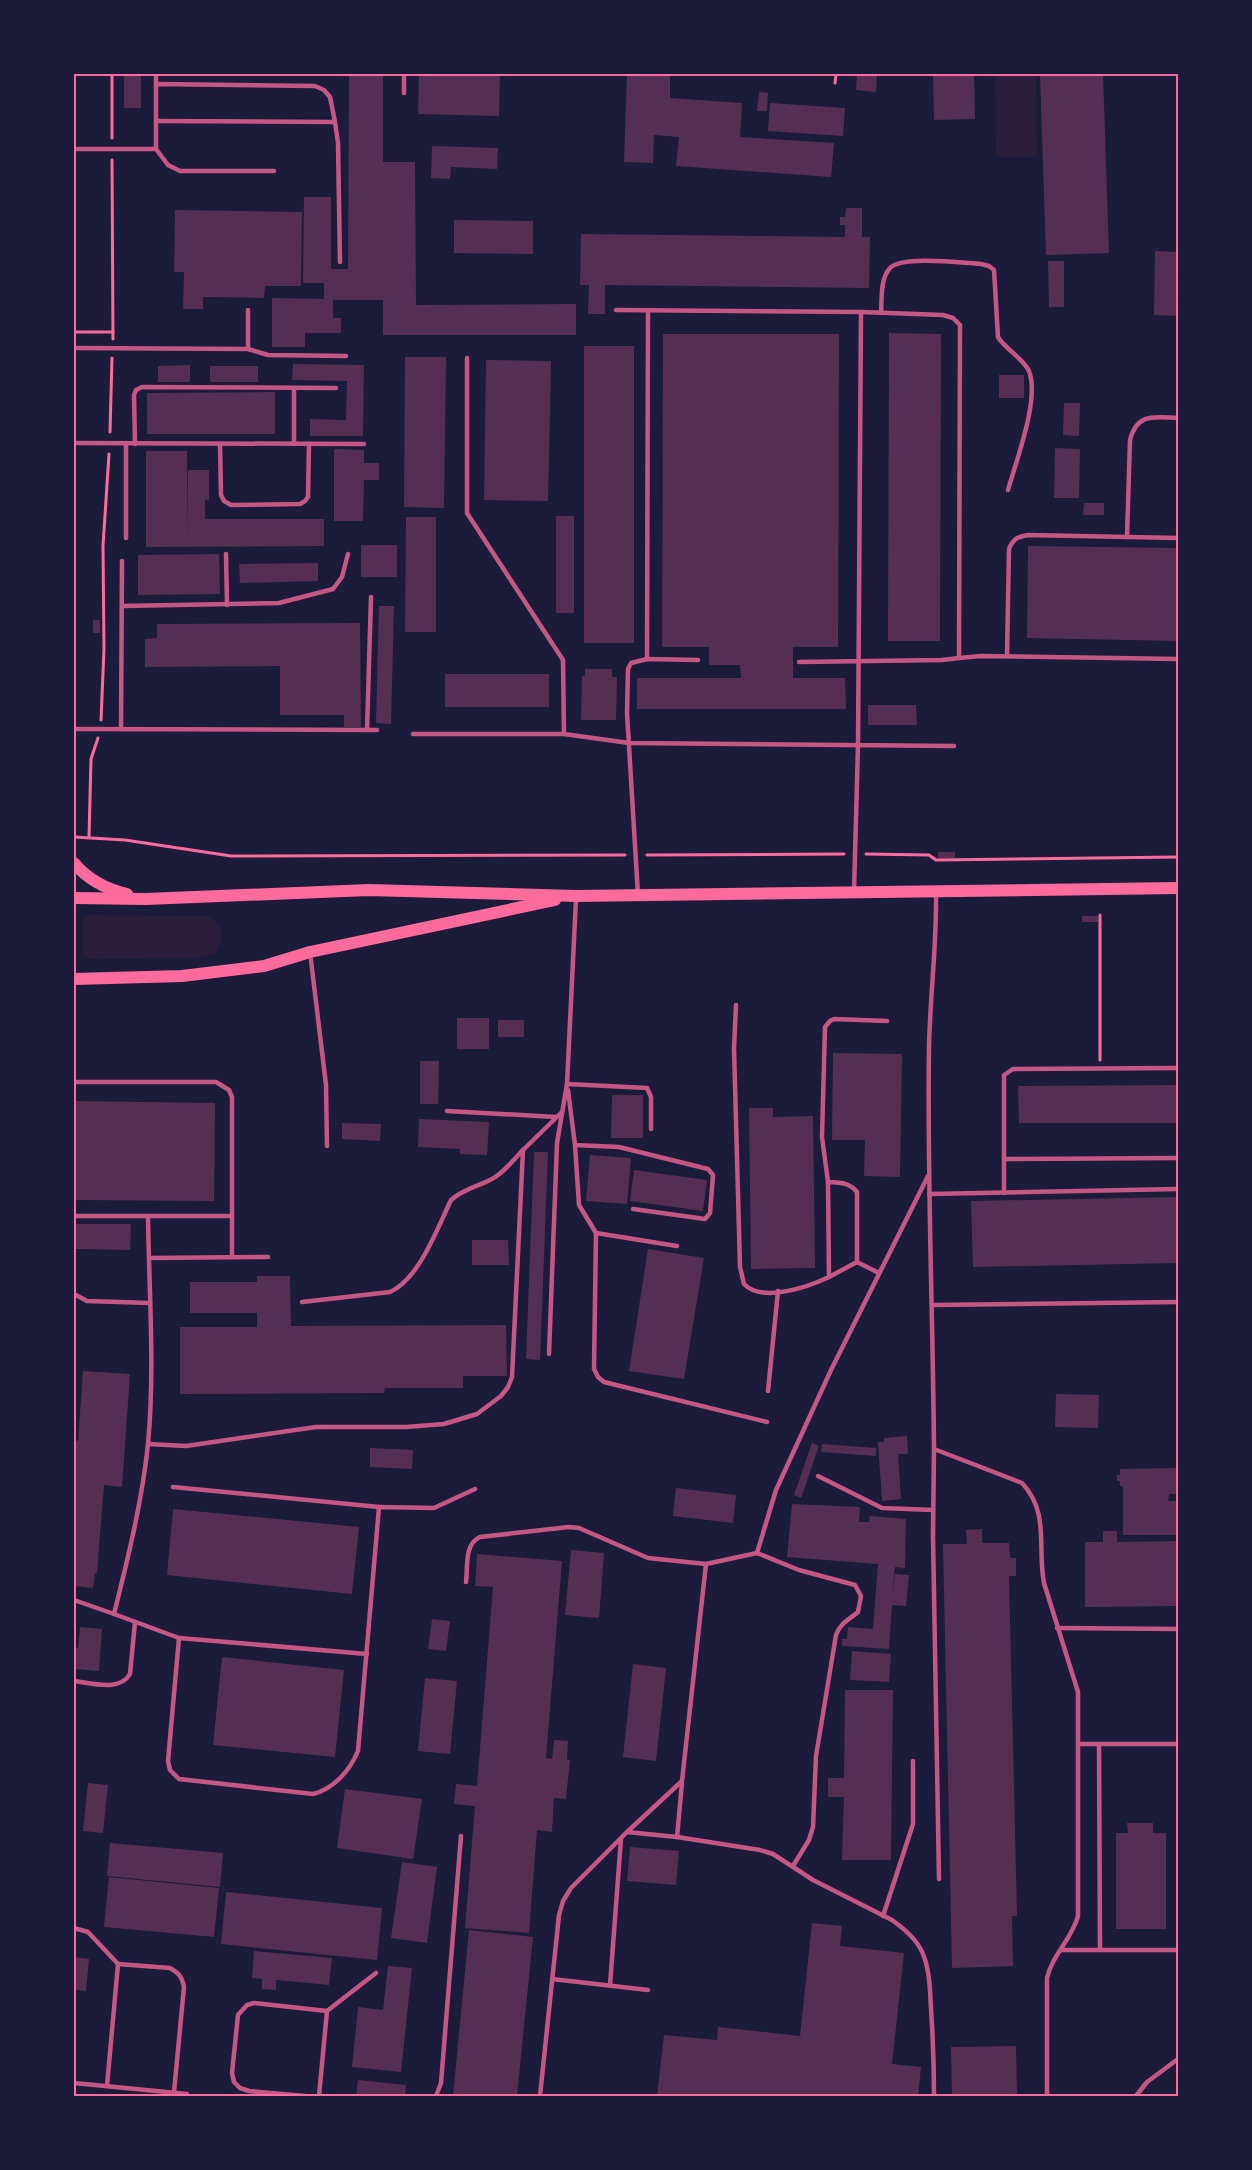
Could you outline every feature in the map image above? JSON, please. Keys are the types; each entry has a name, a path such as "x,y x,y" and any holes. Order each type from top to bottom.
{"main road":[{"path":"74,863 88,878 100,884 115,891 146,899"},
{"path":"74,898 146,899 369,890 638,896 1179,888"},
{"path":"74,979 182,976 264,966 310,952 576,896"}],"lane":[{"path":"156,74 156,149 168,165 180,171 274,171"},
{"path":"404,74 404,93"},
{"path":"156,84 315,86 324,90 330,98 338,143 340,262"},
{"path":"156,121 335,122"},
{"path":"74,149 156,149"},
{"path":"881,313 884,278 890,267 897,263 914,261 981,264 994,270 998,337 1003,345 1025,365 1031,381 1029,417 1008,490"},
{"path":"248,310 248,349"},
{"path":"616,310 943,315 953,318 960,325 959,658"},
{"path":"647,659 648,311"},
{"path":"854,892 858,745 861,312"},
{"path":"74,348 248,349 268,355 346,356"},
{"path":"467,358 467,513 563,660 564,734"},
{"path":"135,444 134,395 136,390 142,387 336,388"},
{"path":"294,388 294,444"},
{"path":"1127,537 1130,440 1133,428 1138,422 1148,417 1179,418"},
{"path":"74,443 364,444"},
{"path":"126,444 126,538"},
{"path":"220,444 221,495 224,501 231,505 300,504 305,501 308,497 309,444"},
{"path":"1007,656 1009,549 1012,541 1018,536 1179,538"},
{"path":"122,606 279,603 333,589 342,577 348,554"},
{"path":"226,555 227,605"},
{"path":"121,729 122,561"},
{"path":"367,730 371,597"},
{"path":"799,662 942,660 981,656 1179,659"},
{"path":"638,896 629,743 628,669 631,663 647,659 698,660"},
{"path":"74,729 377,730"},
{"path":"413,734 564,734 629,743 954,746"},
{"path":"936,890 937,931 929,1044 929,1194 933,1305 933,1510 939,1879"},
{"path":"549,1354 557,1143 567,1084 576,896"},
{"path":"310,952 326,1085 327,1146"},
{"path":"736,1005 734,1048 741,1275 744,1284 755,1292 794,1290 810,1286 857,1262"},
{"path":"829,1277 828,1182 822,1137 823,1053 826,1024 834,1019 887,1020"},
{"path":"1004,1193 1004,1075 1008,1071 1013,1069 1179,1068"},
{"path":"74,1082 216,1082 229,1090 232,1097 232,1257"},
{"path":"567,1084 646,1088 651,1096 651,1129"},
{"path":"567,1084 575,1145 579,1205 596,1233 594,1369 598,1377 604,1382 767,1422"},
{"path":"447,1111 556,1117"},
{"path":"302,1302 390,1292 399,1288 414,1274 451,1200 458,1194 500,1174 562,1112"},
{"path":"575,1145 628,1149 708,1169 713,1175 710,1212 705,1219 633,1209"},
{"path":"148,1443 186,1446 316,1427 406,1427 444,1424 477,1414 501,1396 512,1377 523,1150"},
{"path":"1004,1159 1179,1158"},
{"path":"757,1553 776,1490 831,1370 929,1173"},
{"path":"828,1182 846,1183 857,1192 857,1262"},
{"path":"929,1194 1179,1189"},
{"path":"74,1216 232,1216"},
{"path":"114,1614 140,1497 148,1443 151,1383 148,1216"},
{"path":"596,1233 677,1246"},
{"path":"149,1258 268,1257"},
{"path":"857,1262 879,1273"},
{"path":"768,1390 778,1291"},
{"path":"74,1294 87,1301 150,1302"},
{"path":"933,1305 1179,1302"},
{"path":"934,1449 1022,1483 1033,1494 1041,1523 1042,1572 1078,1692 1078,1916 1075,1929 1049,1968 1047,1978 1047,2097"},
{"path":"818,1476 882,1508 933,1510"},
{"path":"173,1487 422,1509 434,1508 475,1490"},
{"path":"179,1638 168,1761 178,1779 313,1794 323,1792 332,1786 354,1760 358,1751 379,1507"},
{"path":"466,1582 470,1546 473,1540 480,1537 569,1527 587,1531 648,1558 706,1564 757,1553 799,1570 855,1585 861,1596 858,1612 844,1622 836,1635 816,1756 813,1827 809,1840 792,1866"},
{"path":"677,1837 706,1564"},
{"path":"74,1600 179,1638 367,1654"},
{"path":"74,1681 114,1685 121,1684 127,1679 130,1674 135,1622"},
{"path":"1057,1628 1179,1629"},
{"path":"1079,1744 1179,1744"},
{"path":"1099,1744 1100,1950"},
{"path":"883,1916 913,1824 913,1761"},
{"path":"540,2097 559,1915 563,1901 571,1888 682,1781"},
{"path":"627,1832 677,1837 773,1854 813,1880 883,1916 911,1936 923,1953 927,1966 932,2018 934,2097"},
{"path":"436,2097 441,2083 461,1836"},
{"path":"610,1985 621,1839"},
{"path":"74,1928 88,1932 118,1964 170,1968 178,1972 183,1979 174,2092"},
{"path":"1061,1950 1179,1950"},
{"path":"107,2086 118,1964"},
{"path":"305,2097 249,2091 240,2088 234,2082 232,2073 238,2015 247,2005 254,2003 327,2011 376,1973"},
{"path":"552,1979 648,1990"},
{"path":"319,2097 327,2011"},
{"path":"1136,2097 1147,2082 1179,2059"},
{"path":"74,2083 187,2094"}],"path":[{"path":"89,837 91,759 100,729 104,649 103,546 113,348 112,74"},
{"path":"835,83 836,74"},
{"path":"74,332 113,332"},
{"path":"1100,915 1100,1068"}],"shaded area":[{"path":"995,74 1036,74 1037,157 996,157"},
{"path":"84,916 207,916 220,927 222,937 216,953 199,958 91,959 85,957 83,953 83,921"}],"building":[{"path":"124,74 141,74 141,108 124,108"},
{"path":"349,74 383,74 383,162 415,162 416,305 576,304 576,335 383,335 383,300 333,300 333,318 341,318 341,333 305,333 305,347 272,347 272,298 324,299 324,283 303,283 304,197 331,197 331,269 348,269"},
{"path":"419,74 500,74 499,116 418,114"},
{"path":"627,74 670,74 670,98 742,103 740,137 834,143 831,177 676,166 679,137 654,135 653,163 624,162"},
{"path":"857,74 877,74 876,92 856,90"},
{"path":"933,74 974,74 975,119 934,120"},
{"path":"1040,74 1103,74 1109,253 1046,255"},
{"path":"759,92 768,93 767,111 757,111"},
{"path":"770,103 845,108 843,136 768,131"},
{"path":"432,146 498,148 497,169 451,167 450,179 431,178"},
{"path":"846,208 862,208 862,237 870,237 869,288 605,285 605,314 588,314 589,285 580,285 581,234 845,237 845,225 840,225 840,217 845,217"},
{"path":"175,210 302,212 301,286 265,286 264,298 203,297 203,309 183,309 184,272 174,272"},
{"path":"454,220 533,221 533,254 454,253"},
{"path":"1155,251 1178,252 1178,316 1154,315"},
{"path":"1048,261 1064,261 1064,307 1049,307"},
{"path":"889,333 941,334 940,641 888,641"},
{"path":"663,334 839,334 838,647 793,647 793,678 845,678 846,709 637,709 637,678 741,678 740,665 709,665 709,647 662,647"},
{"path":"584,346 634,346 634,643 584,643"},
{"path":"405,357 446,357 444,508 404,507"},
{"path":"486,360 551,361 548,501 484,500"},
{"path":"293,364 364,365 363,436 310,436 310,419 346,420 347,381 292,380"},
{"path":"190,365 190,382 158,382 158,366"},
{"path":"210,366 258,366 258,382 210,382"},
{"path":"999,375 1024,375 1024,398 999,398"},
{"path":"275,392 275,434 147,434 147,393"},
{"path":"1064,403 1080,403 1079,436 1063,435"},
{"path":"1055,448 1080,449 1079,498 1054,498"},
{"path":"334,449 364,450 364,463 379,463 379,480 364,480 363,521 334,521"},
{"path":"146,451 187,451 188,541 188,470 209,470 209,500 205,500 205,519 324,519 324,546 146,547"},
{"path":"1084,503 1104,503 1104,515 1083,515"},
{"path":"556,516 574,516 574,613 556,613"},
{"path":"406,517 436,517 436,632 405,632"},
{"path":"361,545 397,545 397,577 361,577"},
{"path":"1028,546 1178,548 1178,641 1027,638"},
{"path":"219,554 220,594 138,595 138,555"},
{"path":"318,563 318,581 240,583 239,564"},
{"path":"379,606 394,606 391,724 376,723"},
{"path":"93,620 100,620 100,633 93,633"},
{"path":"360,623 361,727 344,727 344,715 280,715 280,666 145,667 145,639 157,638 157,624"},
{"path":"585,669 612,669 612,677 617,677 616,720 581,720 582,676 585,676"},
{"path":"445,674 549,674 549,707 445,707"},
{"path":"868,705 916,705 917,725 868,725"},
{"path":"938,852 955,852 955,858 938,858"},
{"path":"1082,916 1098,916 1098,922 1082,922"},
{"path":"457,1018 489,1018 489,1049 457,1049"},
{"path":"498,1020 524,1020 524,1037 498,1037"},
{"path":"833,1053 902,1054 900,1177 864,1176 865,1140 832,1140"},
{"path":"420,1061 439,1061 438,1104 420,1104"},
{"path":"1178,1085 1178,1123 1019,1123 1018,1086"},
{"path":"612,1095 643,1095 643,1138 611,1138"},
{"path":"74,1101 215,1103 214,1201 74,1200"},
{"path":"749,1108 773,1108 773,1117 813,1116 815,1268 751,1269"},
{"path":"419,1119 489,1122 487,1155 460,1154 460,1149 418,1147"},
{"path":"342,1123 381,1124 380,1141 342,1139"},
{"path":"534,1152 548,1152 540,1360 526,1359"},
{"path":"590,1155 631,1158 627,1204 586,1201"},
{"path":"634,1170 707,1180 703,1211 630,1201"},
{"path":"1178,1197 1178,1263 973,1267 971,1201"},
{"path":"75,1224 131,1224 130,1250 75,1249"},
{"path":"472,1240 508,1240 509,1265 472,1265"},
{"path":"648,1249 704,1258 684,1379 629,1371"},
{"path":"257,1276 290,1276 291,1326 506,1325 507,1376 463,1376 463,1388 385,1388 384,1393 180,1394 180,1327 257,1327 257,1313 190,1313 190,1282 257,1282"},
{"path":"83,1371 130,1374 122,1487 104,1485 97,1573 95,1573 93,1588 74,1586 74,1440 78,1441"},
{"path":"1056,1394 1099,1395 1098,1428 1055,1427"},
{"path":"907,1436 908,1454 898,1454 901,1499 882,1501 878,1442 884,1442 884,1438"},
{"path":"812,1443 819,1446 801,1498 794,1495"},
{"path":"822,1444 876,1448 876,1456 821,1452"},
{"path":"370,1448 413,1450 412,1469 370,1467"},
{"path":"1178,1468 1178,1494 1169,1494 1168,1501 1176,1501 1176,1535 1123,1535 1123,1486 1120,1486 1120,1481 1117,1481 1120,1469"},
{"path":"676,1488 736,1495 733,1523 673,1516"},
{"path":"792,1504 860,1507 859,1522 869,1522 870,1516 906,1519 905,1568 895,1567 892,1599 895,1574 909,1575 906,1606 892,1605 889,1649 842,1646 842,1639 847,1639 848,1627 873,1629 878,1564 787,1557"},
{"path":"173,1509 359,1527 352,1594 167,1575"},
{"path":"982,1529 982,1543 1009,1543 1010,1558 1016,1558 1016,1576 1009,1576 1017,1916 1012,1916 1013,1966 952,1968 943,1544 967,1544 966,1530"},
{"path":"1103,1531 1117,1531 1117,1542 1178,1541 1178,1606 1085,1607 1085,1542 1103,1542"},
{"path":"571,1550 604,1553 599,1618 565,1615"},
{"path":"477,1554 562,1561 546,1758 552,1759 554,1740 568,1741 567,1760 570,1760 566,1799 554,1798 552,1832 537,1830 529,1933 465,1928 475,1806 454,1804 456,1784 477,1786 493,1587 475,1586"},
{"path":"432,1619 450,1621 446,1651 428,1649"},
{"path":"80,1627 102,1629 99,1671 74,1669 74,1648 78,1648"},
{"path":"852,1651 891,1654 889,1682 850,1680"},
{"path":"222,1657 344,1670 335,1757 213,1745"},
{"path":"633,1664 666,1668 656,1761 623,1757"},
{"path":"425,1678 457,1681 450,1754 418,1751"},
{"path":"845,1690 893,1690 891,1860 842,1860 844,1797 828,1797 828,1778 844,1778"},
{"path":"88,1783 108,1785 103,1833 83,1831"},
{"path":"345,1789 422,1799 413,1859 337,1848"},
{"path":"1127,1823 1153,1823 1153,1833 1166,1833 1166,1929 1116,1929 1116,1833 1128,1833"},
{"path":"110,1843 223,1853 220,1887 107,1876"},
{"path":"630,1847 679,1851 676,1885 627,1881"},
{"path":"402,1862 437,1867 427,1943 391,1938"},
{"path":"109,1877 219,1888 214,1937 104,1927"},
{"path":"226,1892 382,1908 377,1960 221,1944"},
{"path":"812,1923 842,1926 840,1946 904,1953 892,2064 921,2067 918,2096 657,2096 664,2035 717,2040 718,2027 800,2036"},
{"path":"469,1930 533,1937 517,2096 453,2096"},
{"path":"254,1951 332,1958 329,1985 276,1980 276,1990 262,1989 262,1979 252,1978"},
{"path":"74,1957 89,1959 86,1991 74,1990"},
{"path":"388,1966 412,1968 401,2072 352,2067 358,2007 383,2010"},
{"path":"1016,2046 1017,2096 952,2096 951,2047"},
{"path":"358,2080 406,2085 405,2096 356,2096"}]}
